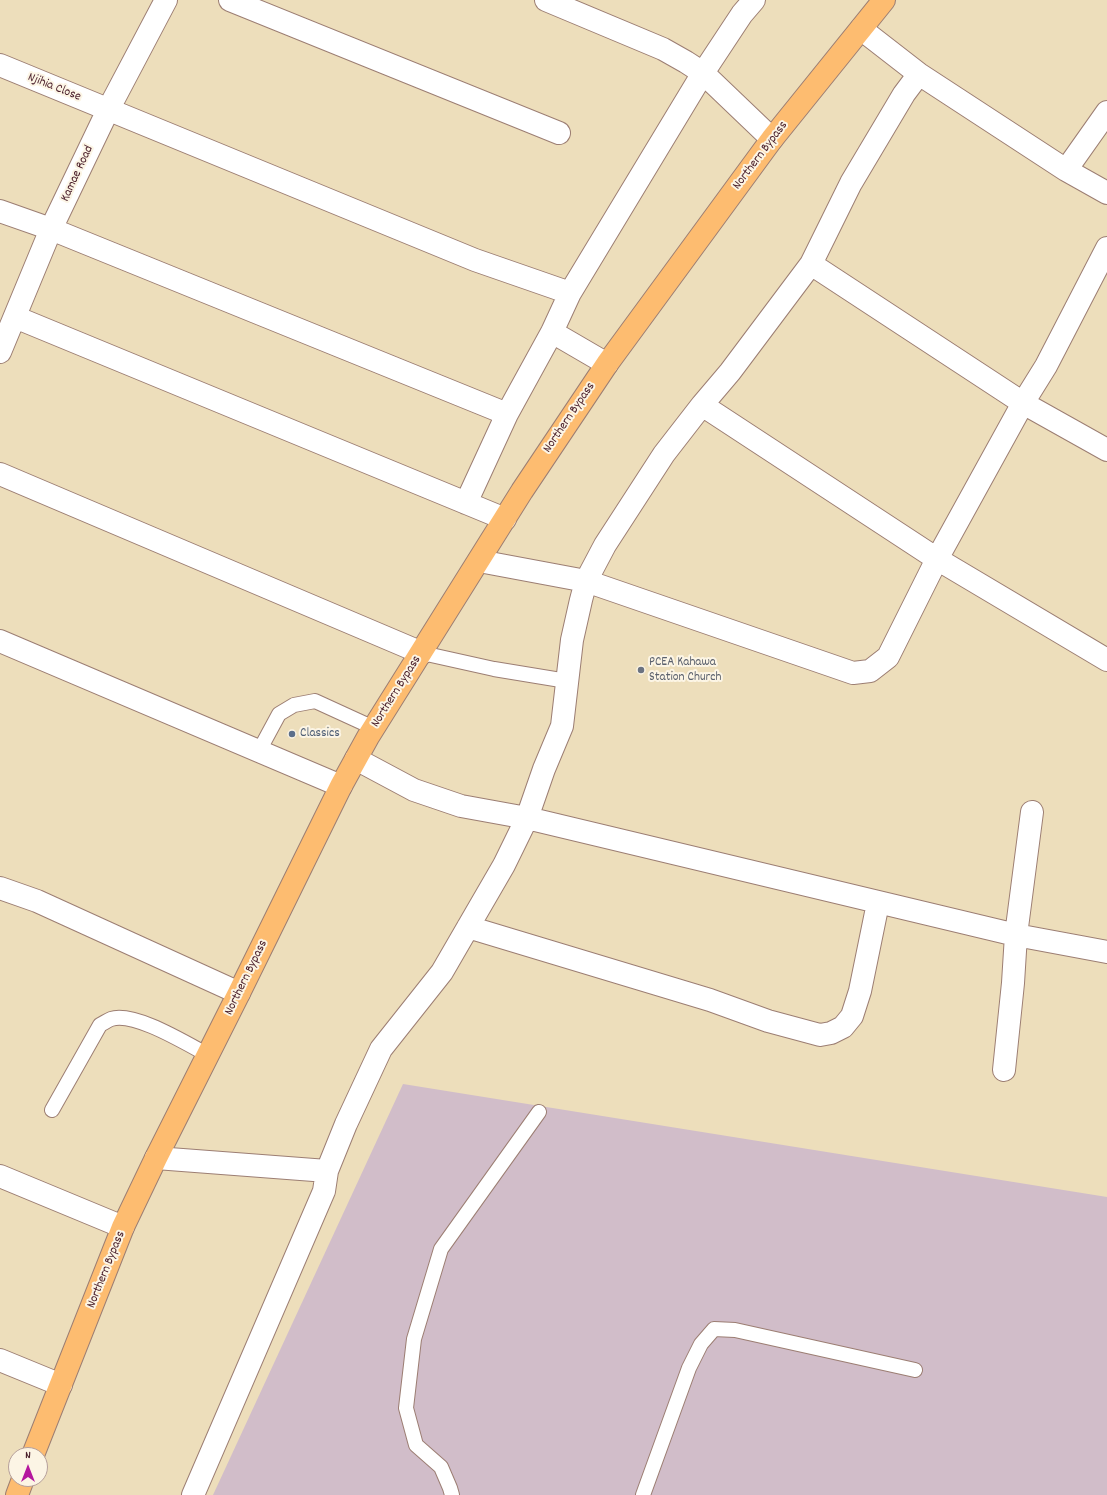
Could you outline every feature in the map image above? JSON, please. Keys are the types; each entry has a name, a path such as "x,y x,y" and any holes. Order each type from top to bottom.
{"main road":[{"name":"Northern Bypass","path":"36,1447 123,1227 356,758 522,490 607,364 772,139 884,0"}],"street":[{"name":"Kamae Road","path":"0,352 51,229 108,110 166,0"},
{"path":"230,0 559,133"},
{"path":"546,0 663,49 703,73 772,139"},
{"path":"466,503 507,414 552,332 570,293 703,73 742,14 754,0"},
{"path":"861,30 919,74 1066,170 1107,193"},
{"name":"Njihia Close","path":"0,65 475,260 570,293"},
{"path":"193,1495 324,1191 327,1171 346,1124 381,1049 442,972 504,864 527,818 544,769 562,726 572,640 586,581 605,545 664,454 730,372 811,264 851,183 904,94 919,74"},
{"path":"1066,170 1107,112"},
{"path":"0,211 51,229 507,414"},
{"path":"479,561 586,581 853,673 870,671 888,657 938,559 1023,403 1046,366 1107,248"},
{"path":"811,264 1023,403 1107,450"},
{"path":"15,317 505,519"},
{"path":"552,332 607,364"},
{"path":"702,405 938,559 1107,660"},
{"path":"0,474 422,652"},
{"path":"0,641 341,786"},
{"path":"356,758 414,790 461,806 527,818 1016,935 1107,952"},
{"path":"1004,1070 1013,983 1016,935 1032,812"},
{"path":"0,888 37,901 239,993"},
{"path":"468,928 710,1000 768,1020 820,1035 831,1034 842,1027 852,1016 860,991 878,903"},
{"path":"156,1158 327,1171"},
{"path":"0,1176 123,1227"},
{"path":"0,1360 61,1385"}],"lane":[{"path":"422,652 494,669 567,681"},
{"path":"259,751 279,714 294,705 315,701 374,728"},
{"path":"52,1110 100,1025 112,1018 126,1018 144,1022 208,1055"},
{"path":"452,1495 441,1466 416,1444 406,1408 414,1339 441,1249 539,1112"},
{"path":"643,1495 689,1368 701,1344 714,1329 734,1330 915,1370"}],"shaded area":[{"path":"403,1084 1107,1197 1107,1495 213,1495"}],"place":[{"name":"PCEA Kahawa Station Church","path":"641,670"},
{"name":"Classics","path":"292,734"}]}
